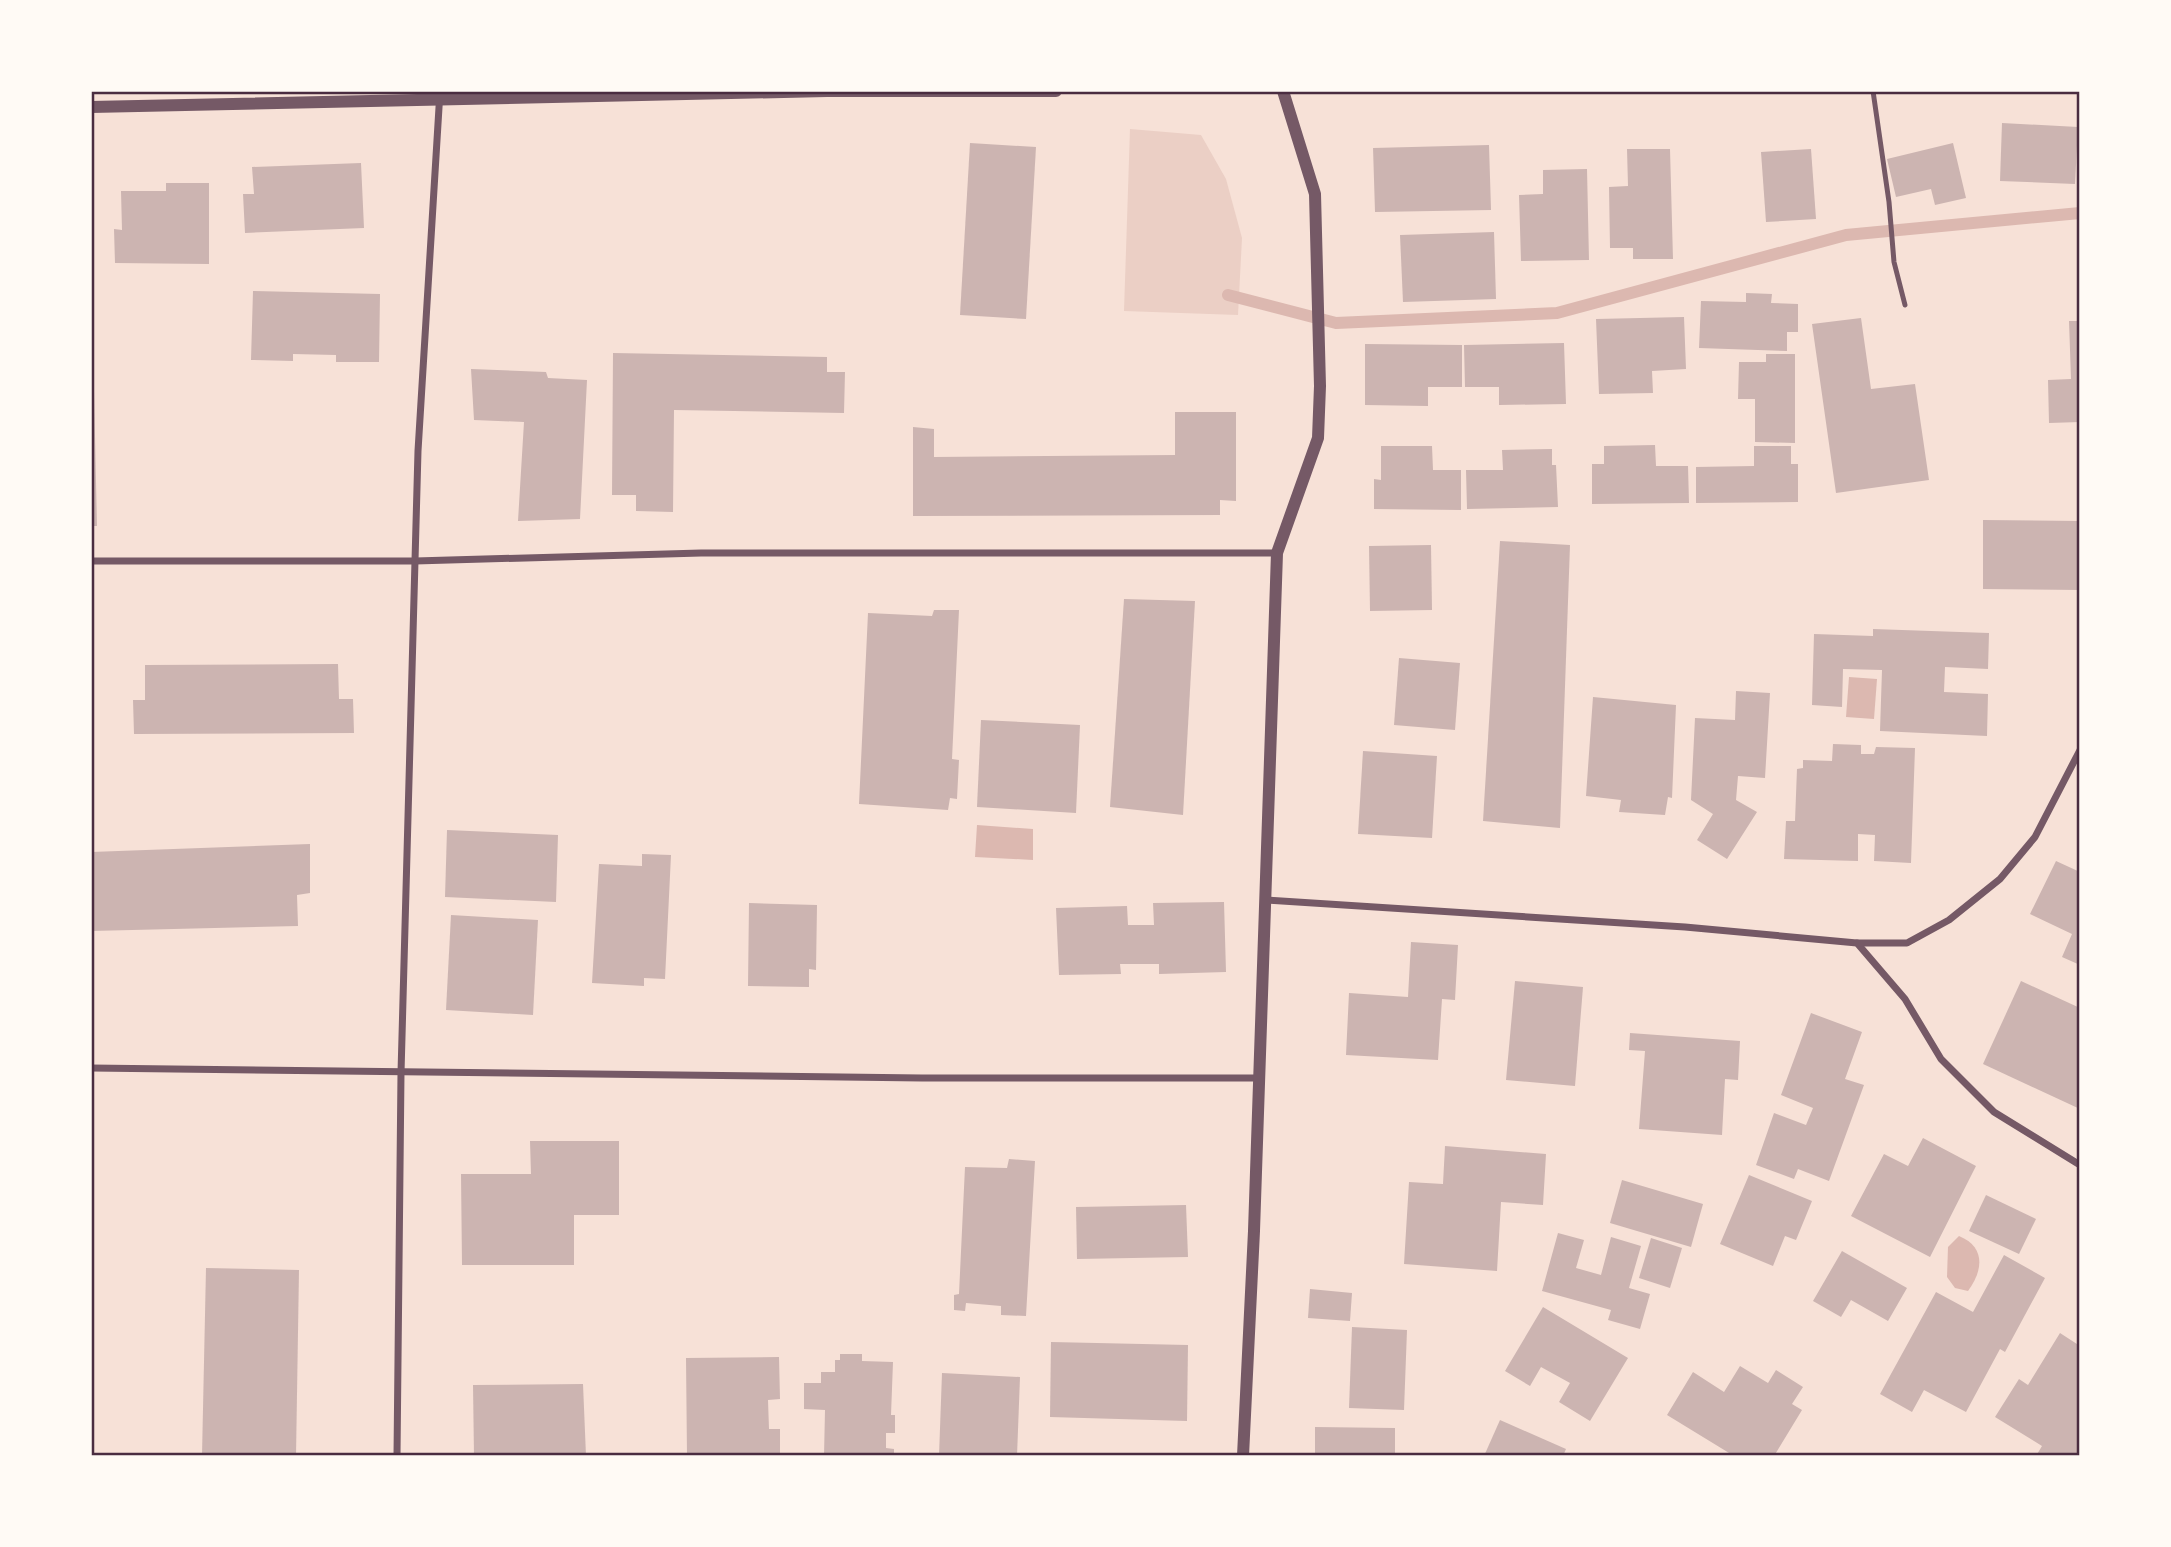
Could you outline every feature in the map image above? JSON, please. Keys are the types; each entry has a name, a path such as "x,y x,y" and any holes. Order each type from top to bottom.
{"street":[{"path":"91,107 440,96 1056,91"},
{"path":"1243,1456 1277,553 1318,438 1320,349 1319,292 1315,274 1315,194 1283,91"},
{"path":"397,1456 401,1073 420,386 440,96"},
{"path":"91,561 415,561 715,553 1277,553"},
{"path":"1265,900 1685,927 1857,943 1908,943 1950,920 2000,878 2035,837 2080,750"},
{"path":"1857,943 1905,999 1941,1059 1994,1112 2080,1165"},
{"path":"91,1068 401,1073 1259,1078"}],"lane":[{"path":"1872,91 1889,202 1888,219 1894,262 1905,305"}],"shaded area":[{"path":"1130,129 1201,135 1226,179 1242,238 1238,315 1124,311"},
{"path":"1849,677 1877,679 1874,719 1846,717"},
{"path":"977,825 1033,829 1033,860 975,857"},
{"path":"1959,1236 1974,1246 1978,1253 1977,1276 1968,1291 1955,1288 1947,1277 1948,1247"}],"building":[{"path":"2002,123 2078,127 2075,184 2000,181"},
{"path":"970,143 1036,147 1026,319 960,315"},
{"path":"1953,143 1966,198 1935,205 1931,189 1896,197 1887,159"},
{"path":"1489,145 1491,210 1375,212 1373,148"},
{"path":"1627,149 1670,149 1673,259 1633,259 1633,248 1610,248 1609,187 1628,186"},
{"path":"1811,149 1816,219 1766,222 1761,152"},
{"path":"361,163 364,228 245,233 243,194 254,194 252,167"},
{"path":"1587,169 1589,260 1521,261 1519,195 1543,194 1543,170"},
{"path":"166,183 209,183 209,264 115,263 114,229 122,230 121,191 166,191"},
{"path":"1494,232 1496,299 1403,302 1400,235"},
{"path":"253,291 380,294 379,362 336,362 336,355 293,354 293,361 251,360"},
{"path":"1746,293 1772,294 1771,303 1798,304 1798,332 1787,332 1787,351 1699,348 1701,301 1746,302"},
{"path":"1684,317 1686,369 1652,371 1653,393 1599,394 1596,319"},
{"path":"1861,318 1871,389 1915,384 1929,480 1836,493 1812,324"},
{"path":"2069,321 2080,321 2080,422 2049,423 2048,380 2071,379"},
{"path":"1564,343 1566,404 1499,405 1499,387 1465,387 1464,345"},
{"path":"1365,344 1462,345 1462,387 1428,387 1428,406 1365,405"},
{"path":"613,353 827,357 827,372 845,372 844,413 674,410 673,512 636,511 636,495 612,495"},
{"path":"1766,354 1795,354 1795,443 1755,442 1755,399 1738,399 1739,362 1766,362"},
{"path":"471,369 546,372 548,378 587,380 580,519 518,521 524,422 474,420"},
{"path":"91,391 94,391 97,526 91,526"},
{"path":"1175,412 1236,412 1236,501 1220,500 1220,515 913,516 913,427 934,429 934,457 1175,455"},
{"path":"1655,445 1656,466 1688,466 1689,503 1592,504 1592,464 1604,464 1604,446"},
{"path":"1381,446 1432,446 1433,470 1461,470 1461,510 1374,509 1374,479 1381,480"},
{"path":"1754,446 1791,446 1791,464 1798,464 1798,502 1696,503 1696,467 1754,466"},
{"path":"1552,449 1552,465 1556,465 1558,507 1467,509 1466,470 1503,470 1502,450"},
{"path":"1983,520 2080,521 2080,590 1983,589"},
{"path":"1500,541 1570,545 1560,828 1483,821"},
{"path":"1431,545 1432,610 1370,611 1369,546"},
{"path":"1124,599 1195,601 1183,815 1110,807"},
{"path":"934,610 959,610 952,759 959,760 957,799 950,798 948,810 859,804 868,613 932,616"},
{"path":"1873,629 1989,633 1988,669 1945,667 1944,692 1988,694 1987,736 1880,731 1882,670 1843,669 1842,707 1812,705 1814,634 1873,636"},
{"path":"1399,658 1460,663 1455,730 1394,725"},
{"path":"338,664 339,699 353,699 354,733 134,734 133,700 145,700 145,665"},
{"path":"1736,691 1770,693 1765,778 1738,776 1736,800 1757,812 1727,859 1697,840 1713,814 1691,800 1695,718 1735,720"},
{"path":"1593,697 1676,705 1672,798 1668,797 1665,815 1619,812 1621,800 1586,796"},
{"path":"981,720 1080,725 1076,813 977,807"},
{"path":"1833,744 1861,745 1861,754 1874,754 1876,747 1915,748 1911,863 1874,861 1875,835 1858,834 1858,861 1784,859 1786,821 1795,821 1797,769 1803,768 1803,760 1832,761"},
{"path":"1363,751 1437,756 1432,838 1358,834"},
{"path":"447,830 558,835 556,902 445,897"},
{"path":"310,844 310,893 297,895 298,926 91,931 91,852"},
{"path":"642,854 671,855 665,979 644,978 644,986 592,983 599,864 642,866"},
{"path":"2056,861 2080,872 2080,965 2062,957 2072,934 2030,914"},
{"path":"1224,902 1226,972 1159,974 1159,964 1120,964 1121,974 1059,975 1056,908 1127,906 1128,925 1154,925 1153,903"},
{"path":"749,903 817,905 816,970 809,969 809,987 748,986"},
{"path":"451,915 538,920 533,1015 446,1010"},
{"path":"1411,942 1458,945 1455,1000 1442,999 1438,1060 1346,1055 1349,993 1408,997"},
{"path":"1515,981 1583,987 1575,1086 1506,1080"},
{"path":"2021,981 2080,1008 2080,1109 1983,1064"},
{"path":"1811,1013 1862,1032 1845,1079 1864,1085 1829,1181 1798,1169 1794,1179 1756,1165 1774,1113 1806,1125 1813,1108 1781,1095"},
{"path":"1630,1033 1740,1041 1738,1080 1725,1079 1722,1135 1639,1129 1645,1051 1629,1050"},
{"path":"1923,1138 1976,1166 1930,1257 1851,1216 1884,1154 1908,1166"},
{"path":"530,1141 619,1141 619,1215 574,1215 574,1265 462,1265 461,1174 531,1174"},
{"path":"1445,1146 1546,1154 1543,1205 1501,1202 1497,1271 1404,1264 1409,1182 1443,1184"},
{"path":"1009,1159 1035,1161 1026,1316 1001,1315 1001,1306 966,1303 965,1311 954,1310 954,1295 959,1294 965,1167 1007,1168"},
{"path":"1749,1175 1812,1201 1796,1240 1785,1236 1773,1266 1720,1244"},
{"path":"1622,1180 1703,1204 1691,1247 1610,1223"},
{"path":"1986,1195 2036,1219 2019,1254 1969,1231"},
{"path":"1186,1205 1188,1257 1077,1259 1076,1207"},
{"path":"1558,1233 1584,1240 1576,1268 1601,1275 1611,1237 1641,1246 1629,1288 1650,1294 1640,1329 1608,1320 1611,1310 1542,1291"},
{"path":"1651,1238 1682,1248 1670,1288 1639,1278"},
{"path":"1842,1251 1907,1288 1888,1321 1851,1300 1841,1317 1813,1301"},
{"path":"2004,1255 2045,1278 2005,1352 2000,1349 1966,1412 1924,1390 1912,1412 1880,1394 1936,1292 1973,1312"},
{"path":"206,1268 299,1270 296,1456 202,1456"},
{"path":"1310,1289 1352,1293 1350,1321 1308,1318"},
{"path":"1543,1307 1628,1358 1590,1421 1559,1402 1570,1383 1541,1367 1530,1386 1505,1371"},
{"path":"1352,1327 1407,1330 1404,1410 1349,1408"},
{"path":"2060,1333 2080,1346 2080,1456 2036,1456 2042,1446 1995,1417 2019,1379 2028,1385"},
{"path":"1051,1342 1188,1345 1187,1421 1050,1417"},
{"path":"840,1354 862,1354 862,1361 893,1362 891,1415 895,1415 895,1433 886,1433 886,1448 894,1449 894,1456 824,1456 825,1410 804,1409 804,1383 821,1383 821,1372 835,1372 835,1360 840,1360"},
{"path":"779,1357 780,1399 768,1400 769,1429 780,1429 780,1456 687,1456 686,1358"},
{"path":"1740,1366 1768,1383 1776,1370 1803,1387 1792,1404 1802,1410 1774,1456 1734,1456 1667,1415 1693,1372 1724,1392"},
{"path":"942,1373 1020,1377 1017,1456 939,1456"},
{"path":"583,1384 586,1456 474,1456 473,1385"},
{"path":"1500,1420 1566,1449 1563,1456 1484,1456"},
{"path":"1315,1427 1395,1428 1395,1456 1315,1456"}],"waterway":[{"path":"1228,295 1336,323 1557,313 1846,235 2080,213"}]}
